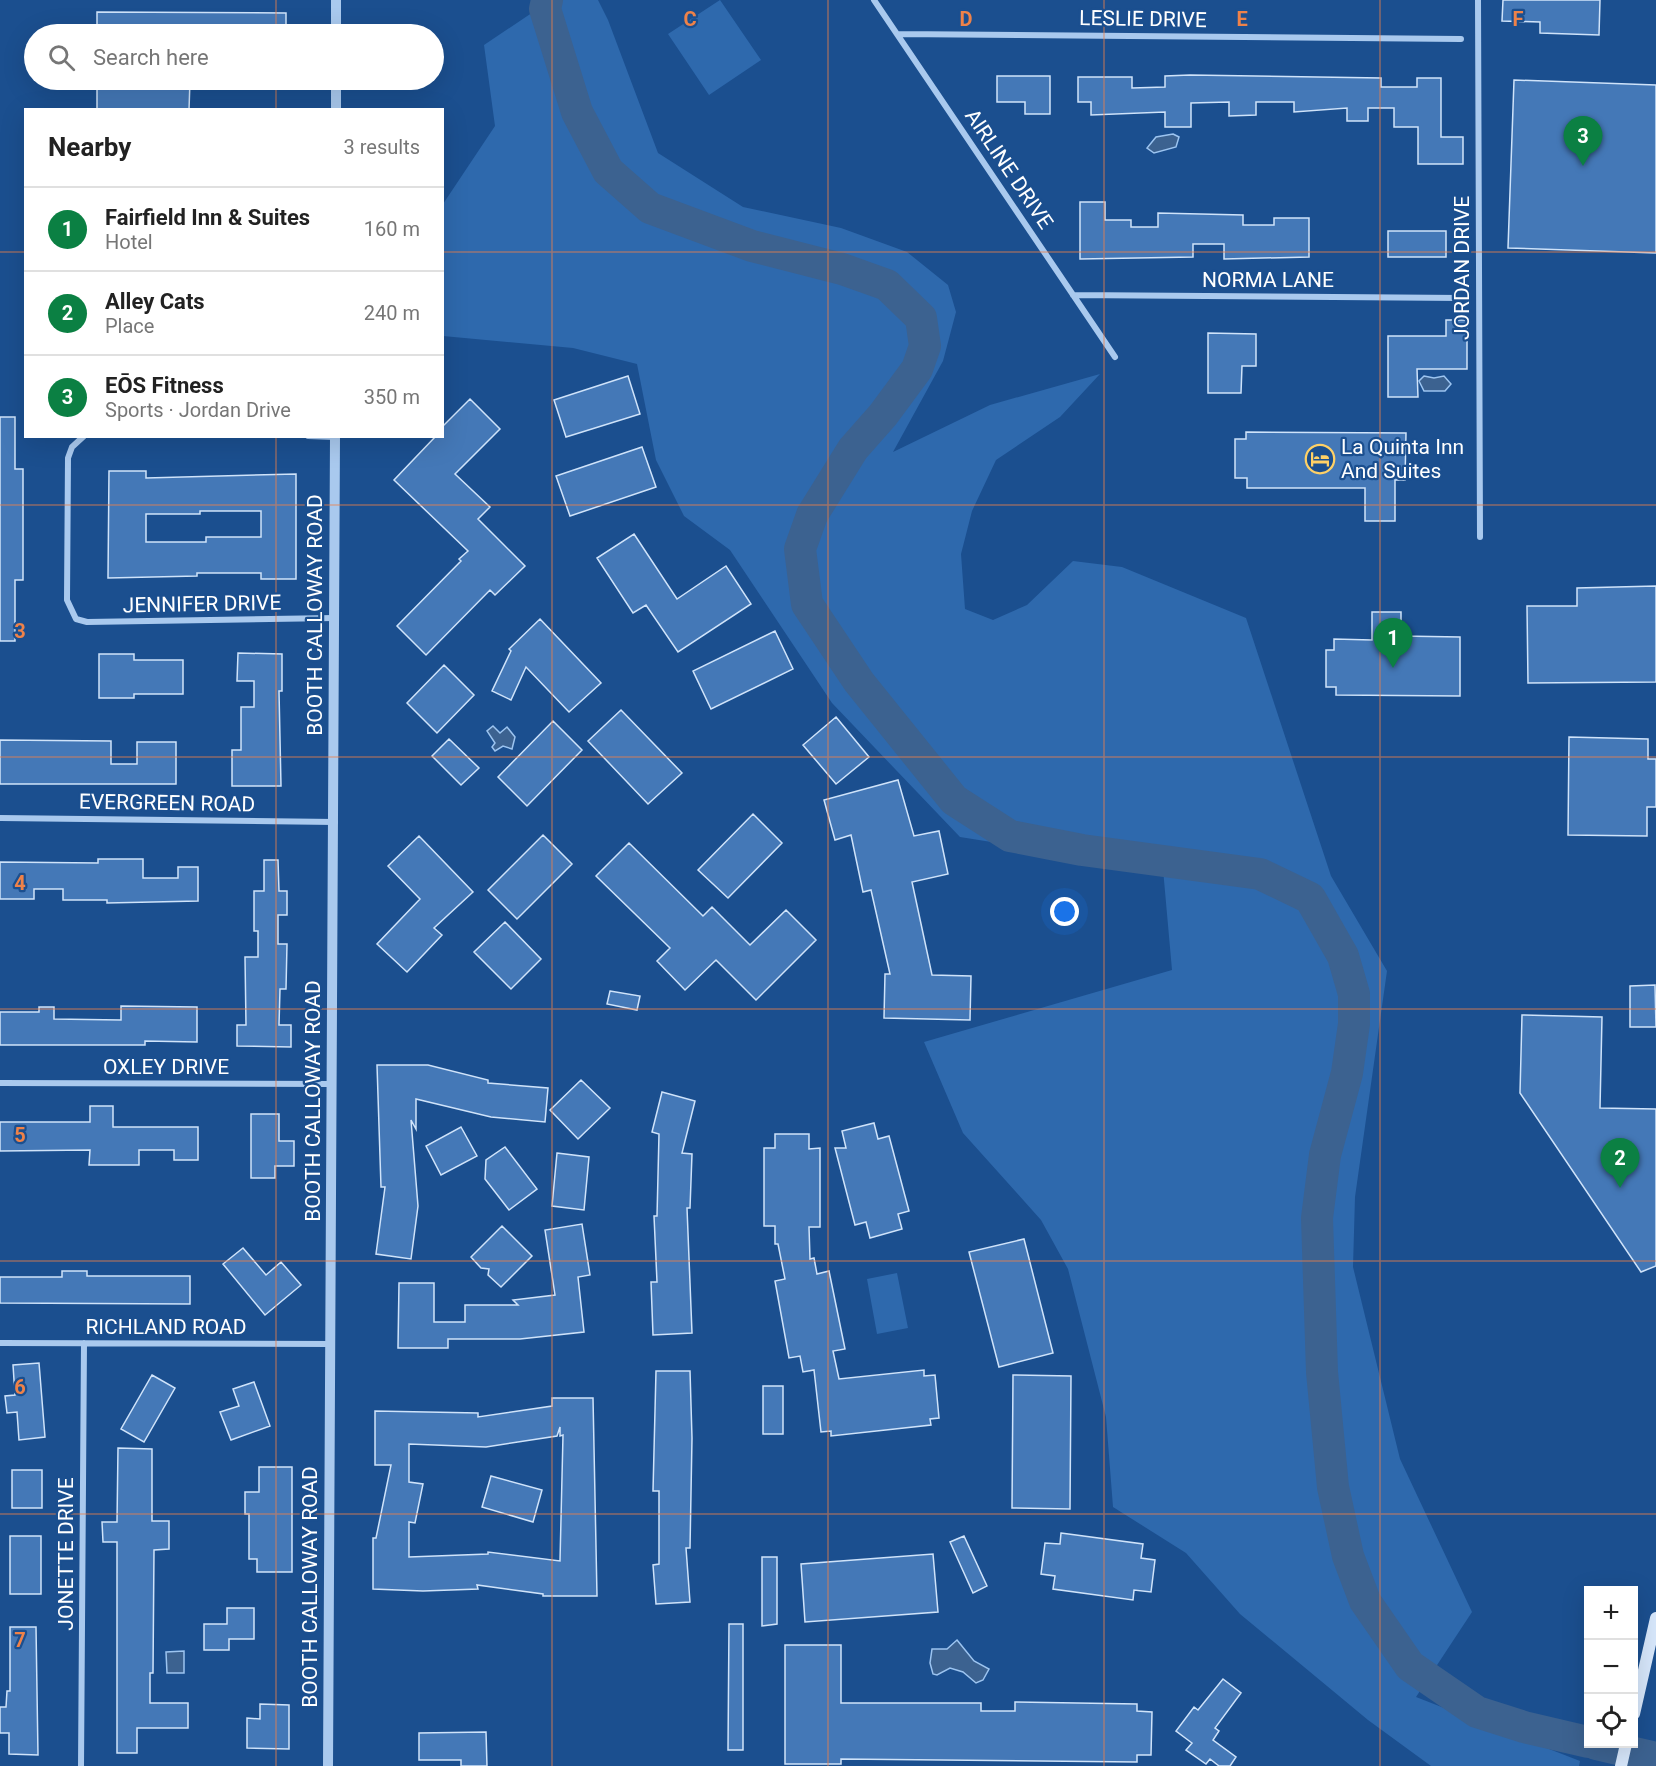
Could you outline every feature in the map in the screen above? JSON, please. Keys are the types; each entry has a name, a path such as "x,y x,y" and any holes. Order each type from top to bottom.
{"main road":[{"path":"1638,1695 1656,1618"},
{"path":"1620,1766 1625,1748"}],"street":[{"path":"336,0 336,24"},
{"name":"AIRLINE DRIVE","path":"874,0 1115,357"},
{"name":"JORDAN DRIVE","path":"1478,0 1480,537"},
{"name":"LESLIE DRIVE","path":"897,34 1461,39"},
{"path":"336,90 336,108"},
{"name":"NORMA LANE","path":"1073,295 1462,298"},
{"name":"JENNIFER DRIVE","path":"82,438 72,447 68,458 67,600 73,616 87,622 334,618"},
{"name":"BOOTH CALLOWAY ROAD","path":"328,1766 335,822 335,438"},
{"name":"EVERGREEN ROAD","path":"0,818 335,822"},
{"name":"OXLEY DRIVE","path":"0,1083 333,1084"},
{"name":"RICHLAND ROAD","path":"0,1342 331,1344"},
{"name":"JONETTE DRIVE","path":"81,1766 84,1343"}],"shaded area":[{"path":"551,0 598,0 608,20 658,153 743,207 841,228 907,252 948,285 956,312 943,361 893,452 990,405 1100,374 1060,417 996,460 972,511 961,554 965,609 993,620 1027,605 1073,561 1122,567 1246,618 1331,876 1387,971 1355,1197 1353,1267 1400,1459 1472,1612 1416,1697 1580,1761 1579,1766 1431,1766 1368,1720 1240,1614 1186,1553 1113,1507 1106,1417 1068,1269 1041,1220 963,1133 924,1042 1172,970 1163,869 960,837 832,703 730,550 684,516 656,460 637,364 573,348 444,336 444,202 495,126 484,45"},
{"path":"720,0 761,60 709,95 668,34"},
{"path":"1173,134 1179,137 1176,147 1154,153 1147,148 1156,137"},
{"path":"1424,376 1434,378 1444,376 1451,384 1445,391 1424,391 1419,381"},
{"path":"493,726 500,733 507,727 515,737 512,749 503,746 495,751 492,747 495,743 487,731"},
{"path":"897,1273 908,1328 877,1334 867,1279"},
{"path":"957,1640 974,1661 989,1669 983,1680 976,1683 963,1672 950,1668 937,1675 933,1674 930,1663 932,1649 947,1649"},
{"path":"184,1651 184,1673 167,1673 166,1652"}],"building":[{"path":"1503,0 1600,0 1599,35 1540,33 1540,22 1502,21"},
{"path":"97,12 286,13 286,24 97,24"},
{"path":"997,76 1050,76 1050,114 1025,114 1025,102 997,102"},
{"path":"1165,76 1381,78 1381,87 1417,87 1417,78 1441,78 1441,137 1463,137 1463,164 1418,164 1418,127 1394,127 1394,108 1368,108 1368,121 1347,121 1347,108 1294,112 1294,102 1256,102 1256,115 1229,116 1229,102 1191,103 1191,127 1165,127 1165,112 1091,115 1091,102 1078,102 1078,77 1132,77 1132,88 1165,87"},
{"path":"1514,80 1656,85 1656,253 1508,248"},
{"path":"97,90 190,90 189,108 97,108"},
{"path":"1080,202 1105,202 1105,220 1131,220 1131,227 1158,227 1158,213 1243,215 1243,225 1274,225 1274,218 1309,218 1309,257 1224,259 1224,244 1193,244 1193,257 1080,259"},
{"path":"1388,231 1446,231 1446,257 1388,257"},
{"path":"1446,320 1467,320 1467,369 1417,369 1418,397 1388,397 1388,336 1446,336"},
{"path":"1208,333 1256,334 1256,366 1242,366 1241,393 1208,393"},
{"path":"628,376 640,414 566,437 554,400"},
{"path":"470,399 500,429 455,474 490,507 478,519 525,566 495,595 490,590 426,655 397,626 468,551 394,480 434,438 444,438 444,425"},
{"path":"0,417 15,417 15,469 23,469 23,580 15,580 15,641 0,641"},
{"name":"La Quinta Inn And Suites","path":"1246,432 1406,433 1405,480 1395,480 1395,521 1365,521 1365,488 1247,488 1247,478 1235,478 1235,439 1246,439"},
{"path":"642,447 656,487 570,516 556,476"},
{"path":"109,471 146,471 146,478 296,474 296,579 261,579 261,573 197,573 197,576 108,578","holes":["261,511 261,537 206,537 206,542 146,542 146,514"]},
{"path":"634,534 677,599 726,566 751,604 678,652 646,605 633,613 597,558"},
{"path":"1656,586 1656,682 1528,683 1527,606 1577,606 1577,588"},
{"path":"1372,612 1401,612 1401,636 1460,637 1460,696 1336,695 1336,687 1326,687 1326,650 1334,650 1334,639 1372,640"},
{"path":"540,619 601,683 569,712 526,667 511,700 492,691 511,651 509,649"},
{"path":"775,631 793,669 711,709 693,671"},
{"path":"238,653 282,654 282,691 279,691 281,786 232,786 232,750 241,750 241,707 254,707 254,681 237,681"},
{"path":"99,654 134,654 134,660 183,660 183,694 134,694 134,698 99,698"},
{"path":"444,665 474,695 437,733 407,703"},
{"path":"621,710 682,773 648,804 588,741"},
{"path":"836,717 869,757 836,784 803,745"},
{"path":"553,721 582,750 527,806 498,777"},
{"path":"1569,737 1648,739 1648,759 1656,759 1656,807 1647,807 1647,836 1568,835"},
{"path":"449,739 479,768 461,785 432,756"},
{"path":"0,740 111,741 111,764 137,764 137,742 176,742 176,784 0,784"},
{"path":"898,780 914,836 939,831 948,874 912,882 932,975 971,976 970,1020 884,1018 885,974 890,974 871,890 863,892 851,835 835,840 824,800"},
{"path":"753,814 782,843 728,898 698,870"},
{"path":"543,835 572,864 517,919 488,890"},
{"path":"419,836 473,892 434,928 442,935 407,972 377,944 420,899 388,866"},
{"path":"629,843 703,916 712,907 750,945 786,910 816,940 756,1000 716,960 685,990 657,961 670,948 596,876"},
{"path":"98,859 143,859 143,878 178,878 178,867 198,867 198,901 107,903 107,900 63,900 63,889 34,889 34,899 0,899 0,862 98,863"},
{"path":"264,860 278,860 279,891 287,891 287,915 278,915 278,944 287,944 286,989 280,989 279,1025 291,1025 291,1047 237,1046 237,1025 246,1025 245,957 258,957 258,931 254,931 254,891 264,891"},
{"path":"505,922 541,959 511,989 474,952"},
{"path":"1655,985 1656,1027 1630,1027 1630,986"},
{"path":"610,991 640,996 637,1010 607,1004"},
{"path":"121,1006 197,1007 197,1042 145,1041 145,1045 0,1045 0,1012 39,1012 39,1007 54,1007 54,1019 121,1020"},
{"path":"1522,1015 1602,1017 1600,1108 1656,1109 1656,1266 1641,1272 1520,1093"},
{"path":"377,1065 428,1065 488,1080 488,1083 548,1088 545,1122 491,1117 416,1099 416,1129 411,1120 418,1206 411,1259 376,1254 385,1187 381,1187"},
{"path":"581,1080 610,1108 578,1139 550,1110"},
{"path":"662,1092 695,1101 682,1153 692,1154 690,1208 687,1208 692,1333 653,1335 651,1282 657,1282 654,1216 657,1216 659,1134 652,1132"},
{"path":"90,1106 113,1106 113,1127 198,1127 198,1160 174,1160 174,1150 139,1150 139,1165 89,1165 90,1150 0,1151 0,1122 90,1122"},
{"path":"251,1114 279,1114 279,1141 294,1141 294,1166 275,1166 275,1178 251,1178"},
{"path":"874,1123 878,1139 889,1136 909,1211 898,1214 902,1229 870,1238 866,1222 855,1225 835,1148 846,1148 842,1131"},
{"path":"461,1127 477,1156 441,1175 426,1146"},
{"path":"775,1134 809,1134 809,1149 820,1148 820,1227 809,1227 810,1259 814,1258 817,1274 829,1271 845,1349 833,1351 839,1379 924,1370 924,1376 935,1375 939,1418 930,1419 931,1425 831,1436 831,1431 821,1432 814,1370 803,1372 800,1356 789,1358 775,1281 785,1279 778,1244 775,1244 775,1226 764,1226 764,1148 775,1148"},
{"path":"505,1147 537,1189 509,1210 485,1179 486,1160"},
{"path":"557,1153 589,1157 584,1210 552,1206"},
{"path":"582,1224 590,1275 578,1277 584,1332 520,1339 448,1339 448,1348 398,1348 399,1283 434,1283 434,1322 465,1322 465,1305 518,1305 513,1300 555,1295 545,1230"},
{"path":"502,1226 532,1256 501,1287 488,1275 489,1269 481,1268 471,1257"},
{"path":"1024,1239 1053,1353 999,1367 969,1252"},
{"path":"243,1248 266,1275 281,1262 301,1285 265,1315 223,1264"},
{"path":"62,1271 87,1271 87,1276 190,1276 190,1304 0,1303 0,1277 62,1277"},
{"path":"39,1363 45,1437 19,1440 17,1412 7,1413 5,1396 15,1395 13,1365"},
{"path":"656,1371 690,1371 692,1438 690,1548 686,1548 690,1602 656,1604 653,1565 659,1564 659,1491 653,1491"},
{"path":"152,1375 175,1388 144,1442 121,1429"},
{"path":"1013,1375 1071,1376 1070,1509 1012,1508"},
{"path":"254,1382 270,1426 231,1440 220,1412 239,1406 233,1389"},
{"path":"763,1386 783,1386 783,1434 763,1434"},
{"path":"552,1398 593,1398 597,1596 543,1596 543,1594 477,1585 478,1589 423,1591 373,1589 373,1538 376,1538 391,1465 375,1465 375,1411 478,1413 478,1417 552,1406","holes":["560,1427 560,1436 563,1435 560,1561 488,1552 488,1554 409,1557 409,1522 415,1523 423,1484 409,1482 409,1444 486,1447 557,1436"]},
{"path":"118,1448 152,1449 152,1521 169,1521 169,1549 154,1550 153,1673 150,1673 150,1703 188,1703 188,1728 137,1728 137,1753 117,1753 117,1542 103,1542 102,1522 117,1522"},
{"path":"259,1467 292,1467 292,1572 257,1572 257,1559 249,1559 249,1514 245,1514 245,1492 259,1492"},
{"path":"12,1470 42,1470 42,1508 12,1508"},
{"path":"491,1476 542,1490 533,1522 482,1507"},
{"path":"1061,1533 1143,1544 1141,1558 1155,1560 1151,1592 1134,1590 1133,1600 1053,1589 1055,1576 1041,1574 1045,1543 1060,1544"},
{"path":"10,1536 41,1536 41,1594 10,1594"},
{"path":"964,1536 987,1586 973,1593 950,1542"},
{"path":"933,1554 938,1612 805,1622 801,1564"},
{"path":"762,1557 777,1557 777,1624 762,1626"},
{"path":"227,1608 254,1608 254,1639 229,1639 229,1650 204,1650 204,1624 227,1624"},
{"path":"729,1624 743,1624 743,1750 728,1750"},
{"path":"10,1627 36,1627 38,1755 9,1754 9,1733 0,1733 0,1707 6,1707 7,1691 10,1691"},
{"path":"785,1645 841,1645 841,1703 981,1703 981,1711 1015,1711 1015,1702 1137,1704 1137,1711 1152,1712 1151,1755 1137,1755 1137,1762 841,1759 841,1764 785,1764"},
{"path":"1223,1679 1241,1693 1215,1728 1219,1731 1213,1740 1236,1757 1230,1766 1219,1766 1210,1759 1206,1764 1186,1750 1192,1743 1176,1731 1194,1707 1198,1710"},
{"path":"260,1704 289,1705 289,1749 247,1748 247,1718 260,1719"},
{"path":"486,1732 487,1766 461,1766 461,1760 419,1760 419,1733"}],"waterway":[{"path":"547,0 545,9 577,112 608,171 650,208 752,246 842,269 887,285 921,318 925,346 917,369 883,415 853,449 812,515 800,549 807,604 859,682 954,800 1010,836 1082,850 1260,874 1310,898 1343,956 1354,994 1354,1024 1347,1073 1325,1155 1317,1218 1322,1372 1333,1487 1348,1556 1365,1601 1410,1666 1477,1712 1524,1727 1584,1741"},
{"path":"1613,1748 1656,1758"}],"place":[{"name":"EŌS Fitness","path":"1583,166"},
{"name":"La Quinta Inn And Suites","path":"1320,459"},
{"name":"Fairfield Inn & Suites","path":"1393,668"},
{"name":"Alley Cats","path":"1620,1188"}]}
